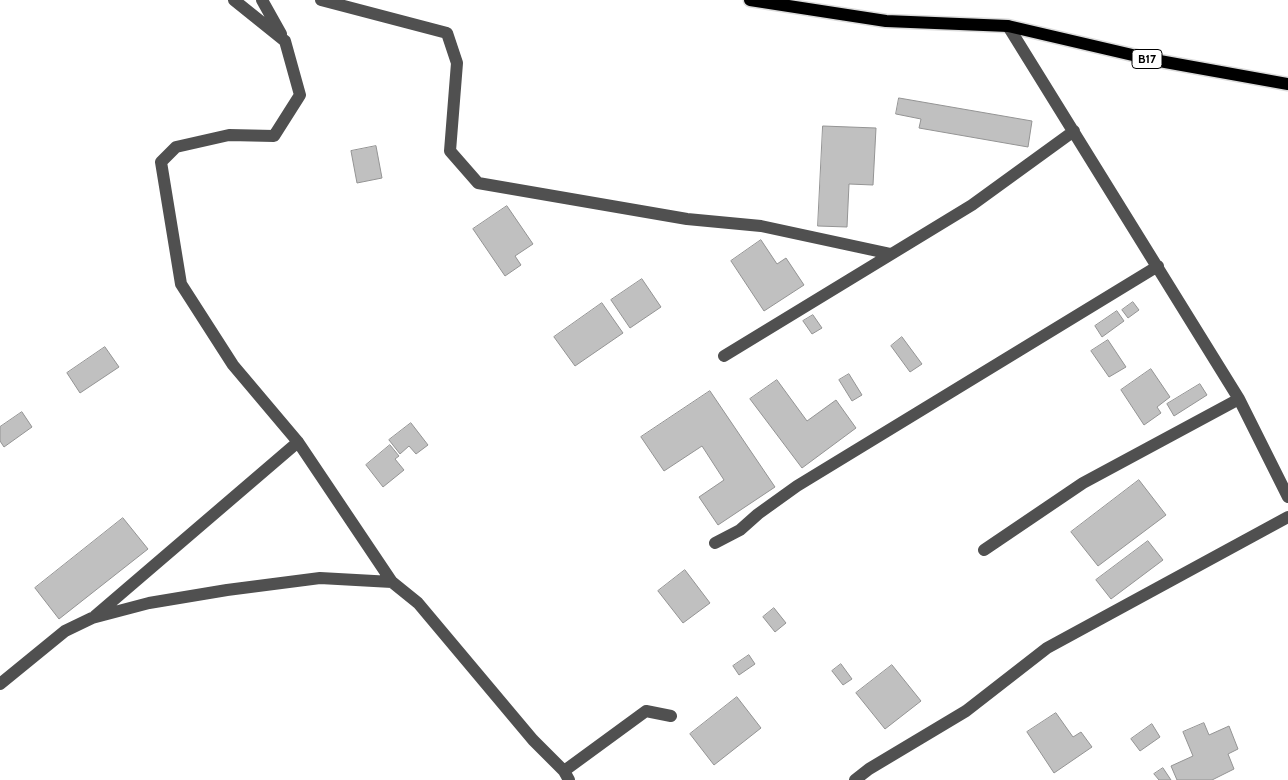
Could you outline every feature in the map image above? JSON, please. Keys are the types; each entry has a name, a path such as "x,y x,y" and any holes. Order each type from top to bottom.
{"main road":[{"name":"B17","path":"750,0 886,21 1008,26 1154,60 1288,84"}],"street":[{"path":"234,0 285,41"},
{"path":"262,0 285,41 300,95 274,136 229,135 176,147 161,162 181,284 233,365 298,442 392,582 418,603 533,740 567,775 646,711 670,716"},
{"path":"321,0 447,32 456,63 450,151 478,183 687,219 760,226 891,254"},
{"path":"1008,26 1239,399 1288,497"},
{"path":"724,356 972,205 1074,131"},
{"path":"716,543 740,530 758,514 797,486 1158,266"},
{"path":"984,550 1083,484 1239,399"},
{"path":"92,618 298,442"},
{"path":"855,780 869,769 966,711 1047,648 1288,516"},
{"path":"0,684 66,631 92,618 149,603 227,590 320,578 392,582"}],"building":[{"path":"899,98 1032,121 1028,147 919,128 921,119 896,114"},
{"path":"823,126 876,128 873,185 849,184 847,227 818,226"},
{"path":"376,146 382,178 357,183 351,151"},
{"path":"507,206 533,244 515,256 521,265 505,276 473,229"},
{"path":"761,240 777,264 786,258 804,285 764,311 731,261"},
{"path":"642,279 661,307 630,328 611,300"},
{"path":"1133,302 1139,310 1128,318 1122,310"},
{"path":"602,303 623,333 575,366 554,337"},
{"path":"1117,311 1124,321 1102,337 1095,326"},
{"path":"813,315 822,328 812,334 803,321"},
{"path":"902,337 922,364 910,372 891,346"},
{"path":"1108,340 1126,367 1109,377 1091,351"},
{"path":"105,347 119,367 80,393 67,373"},
{"path":"1151,369 1170,397 1157,407 1161,413 1144,425 1121,390"},
{"path":"849,374 862,395 852,401 839,380"},
{"path":"777,380 807,421 836,400 856,428 802,468 750,399"},
{"path":"1200,384 1207,395 1174,416 1167,404"},
{"path":"710,391 775,487 718,525 699,497 724,480 702,446 664,471 641,437"},
{"path":"22,412 32,427 4,447 0,441 0,427"},
{"path":"411,423 428,445 416,454 409,446 400,454 389,440"},
{"path":"390,445 399,456 395,459 404,470 383,487 366,465"},
{"path":"1139,480 1166,515 1098,566 1071,532"},
{"path":"123,518 148,549 59,619 35,588"},
{"path":"1148,541 1163,560 1111,599 1096,580"},
{"path":"685,570 710,603 683,623 658,591"},
{"path":"774,608 786,623 775,632 763,617"},
{"path":"749,655 755,664 739,675 733,666"},
{"path":"841,664 852,679 843,685 832,671"},
{"path":"892,665 921,701 885,729 856,693"},
{"path":"737,697 761,728 714,765 690,734"},
{"path":"1056,713 1073,737 1081,732 1092,747 1054,773 1027,732"},
{"path":"1204,723 1209,735 1229,726 1238,749 1228,754 1234,769 1212,780 1177,780 1171,766 1193,756 1183,732"},
{"path":"1152,724 1160,737 1140,751 1131,739"},
{"path":"1163,768 1171,780 1159,780 1154,774"}]}
